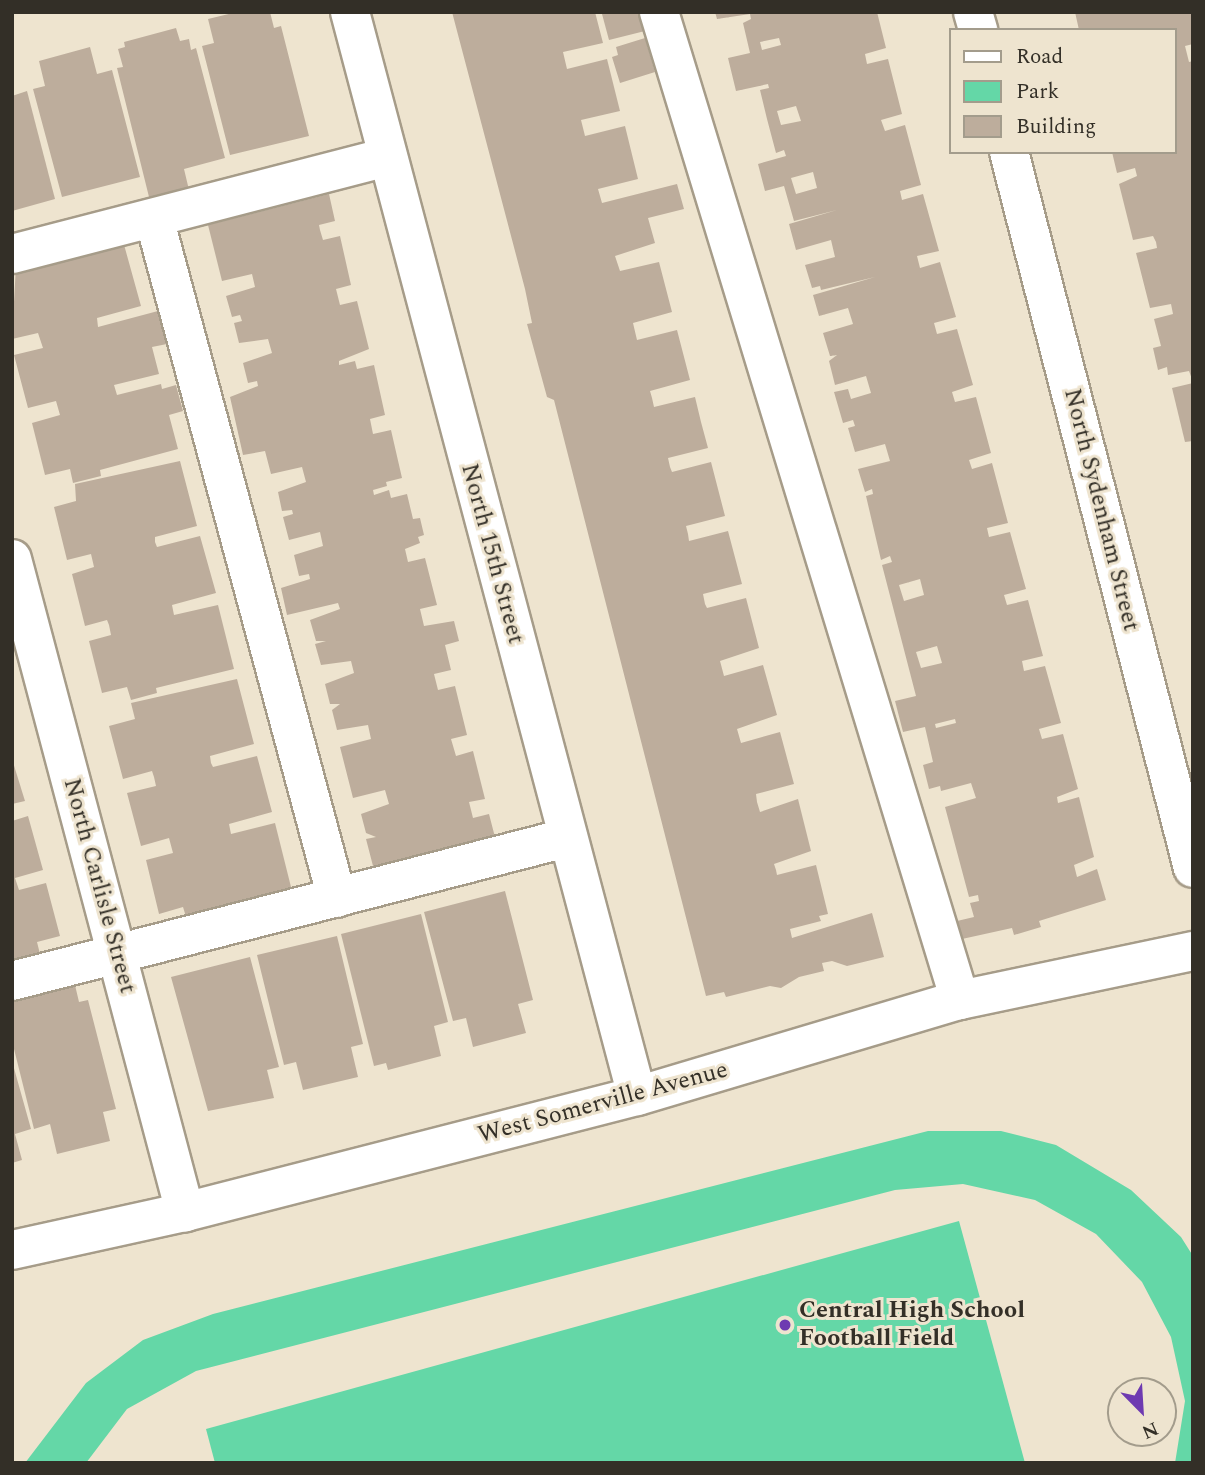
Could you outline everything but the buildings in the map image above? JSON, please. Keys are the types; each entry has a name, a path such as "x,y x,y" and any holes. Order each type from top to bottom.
{"street":[{"name":"North 15th Street","path":"351,12 566,838 637,1096"},
{"path":"659,12 960,1000"},
{"name":"North Sydenham Street","path":"1010,154 1193,868"},
{"path":"12,254 388,157"},
{"path":"153,218 337,898"},
{"name":"North Carlisle Street","path":"12,559 186,1212"},
{"path":"12,981 566,838"},
{"name":"West Somerville Avenue","path":"12,1250 186,1212 637,1096 960,1000 1193,950"}],"green space":[{"path":"928,1131 1001,1131 1056,1145 1131,1190 1181,1237 1193,1256 1193,1463 1175,1463 1185,1401 1171,1337 1142,1282 1096,1234 1035,1200 963,1184 895,1190 196,1371 127,1409 86,1463 25,1463 86,1383 143,1340 213,1314"},
{"name":"Central High School Football Field","path":"959,1221 1025,1463 215,1463 206,1429"}],"place":[{"name":"Central High School Football Field","path":"785,1325"}]}
